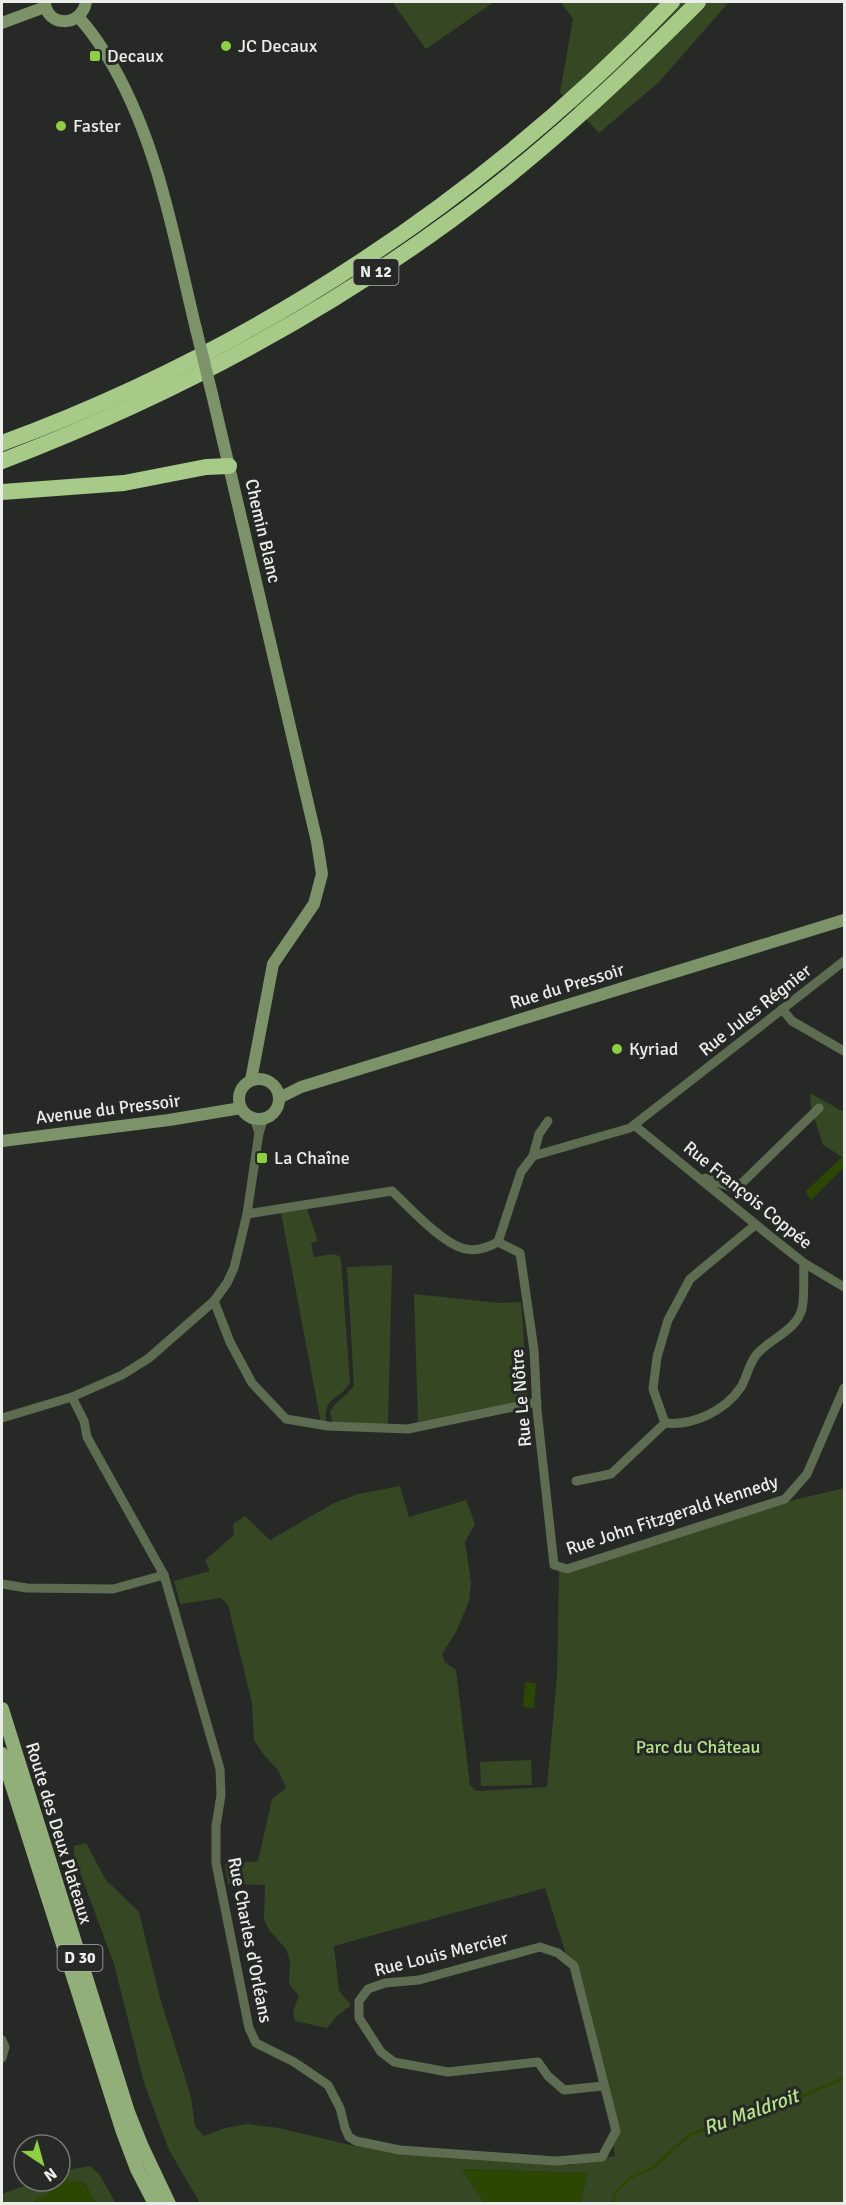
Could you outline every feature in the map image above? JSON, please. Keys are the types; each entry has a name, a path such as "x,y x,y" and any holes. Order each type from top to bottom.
{"highway":[{"name":"N 12","path":"2,443 64,420 194,360 292,305 382,248 513,151 630,45 672,2"},
{"name":"N 12","path":"2,461 73,434 201,375 301,319 392,262 522,165 584,112 698,2"},
{"path":"2,492 124,483 206,466 229,466"}],"main road":[{"name":"Route des Deux Plateaux","path":"2,1709 128,2112 145,2155 169,2204"},
{"name":"Route des Deux Plateaux","path":"2,1754 123,2132 137,2169 155,2204"}],"street":[{"path":"2,23 45,4 53,17 70,21 78,17 86,2"},
{"name":"Chemin Blanc","path":"78,17 107,56 128,93 150,144 212,394 317,842 322,874 314,904 273,964 255,1060 257,1079"},
{"name":"Rue du Pressoir","path":"279,1098 302,1087 844,920"},
{"name":"Rue Jules Régnier","path":"533,1156 630,1128 844,961"},
{"path":"782,1009 792,1021 844,1051"},
{"path":"2,1418 72,1397 122,1376 148,1358 214,1301 234,1268 247,1214 259,1133 259,1118 240,1102 245,1084 257,1079 274,1085 279,1098 275,1111 259,1118"},
{"name":"Rue du Pressoir","path":"274,1085 302,1087"},
{"name":"Avenue du Pressoir","path":"2,1141 219,1112 240,1102"},
{"path":"696,1174 730,1187 741,1184 819,1108"},
{"path":"247,1214 392,1191 445,1239 462,1248 489,1247 498,1242 521,1172 533,1156 539,1134 548,1121"},
{"name":"Rue François Coppée","path":"634,1125 804,1263 844,1287"},
{"path":"665,1423 653,1389 657,1357 668,1320 690,1279 755,1225"},
{"name":"Rue Le Nôtre","path":"498,1242 520,1253 534,1350 537,1402 554,1564"},
{"path":"576,1481 611,1474 665,1423 679,1424 705,1415 720,1408 731,1399 741,1386 758,1353 796,1322 802,1308 804,1263"},
{"path":"214,1301 230,1342 252,1383 286,1419 328,1426 408,1429 537,1402"},
{"name":"Rue John Fitzgerald Kennedy","path":"554,1564 567,1569 785,1499 807,1474 844,1388"},
{"name":"Rue Charles d'Orléans","path":"72,1397 84,1421 87,1437 164,1575 220,1769 221,1795 216,1826 216,1863 249,2028 256,2043 294,2062 328,2085 340,2108 349,2137 356,2141 400,2150 556,2161 602,2157 616,2131 574,1966 553,1951"},
{"path":"2,1584 27,1588 113,1589 164,1575"},
{"name":"Rue Louis Mercier","path":"553,1951 540,1947 419,1980 376,1986 368,1989 359,2001 359,2018 381,2052 394,2062 448,2072 538,2062 548,2076 564,2090 603,2086"},
{"path":"2,2040 5,2047 2,2058"}],"green space":[{"path":"392,2 494,2 426,49"},
{"path":"561,2 729,2 659,82 599,133 560,92 573,19"},
{"path":"810,1093 844,1112 844,1158 823,1145 811,1107"},
{"path":"307,1209 318,1241 311,1243 314,1257 334,1254 341,1260 350,1383 327,1407 326,1423 321,1423 281,1213"},
{"path":"392,1265 388,1425 333,1423 330,1412 354,1385 347,1267"},
{"path":"414,1294 500,1303 521,1302 528,1393 524,1400 418,1422"},
{"name":"Parc du Château","path":"400,1486 409,1517 466,1500 475,1524 465,1542 471,1582 469,1601 457,1630 442,1654 445,1662 456,1670 470,1785 476,1791 547,1787 557,1677 559,1571 566,1574 778,1504 844,1488 844,2203 580,2203 588,2173 462,2169 485,2203 200,2203 169,2150 144,2083 114,1964 74,1856 74,1846 86,1843 106,1880 139,1912 160,1998 191,2097 195,2126 204,2136 225,2128 247,2124 279,2128 350,2145 419,2155 570,2165 615,2156 601,2064 545,1888 334,1946 339,1991 351,2005 327,2028 295,2021 293,2011 299,1996 289,1984 290,1961 286,1949 269,1930 264,1919 265,1885 228,1884 225,1864 258,1861 272,1799 286,1788 278,1770 254,1740 252,1703 228,1605 221,1598 180,1604 174,1581 210,1571 205,1560 234,1535 233,1524 245,1516 270,1540 334,1503 358,1494"},
{"path":"531,1760 532,1785 481,1786 480,1762"},
{"path":"90,2166 99,2174 116,2203 96,2203 85,2184 81,2181 72,2182 72,2169"},
{"path":"12,2190 12,2193 48,2193 31,2203 2,2203 2,2194"}],"shaded area":[{"path":"844,1155 844,1167 811,1200 805,1192"},
{"path":"525,1682 536,1683 534,1708 523,1707"},
{"path":"462,2169 588,2173 580,2203 485,2204"},
{"path":"81,2181 96,2203 31,2203 48,2193 72,2193 72,2182"}],"waterway":[{"name":"Ru Maldroit","path":"612,2204 616,2192 632,2177 652,2168 691,2134 730,2121 765,2105 797,2098 844,2078"}],"place":[{"name":"JC Decaux","path":"226,46"},
{"name":"Decaux","path":"95,56"},
{"name":"Faster","path":"61,126"},
{"name":"Kyriad","path":"617,1049"},
{"name":"La Chaîne","path":"262,1158"}]}
